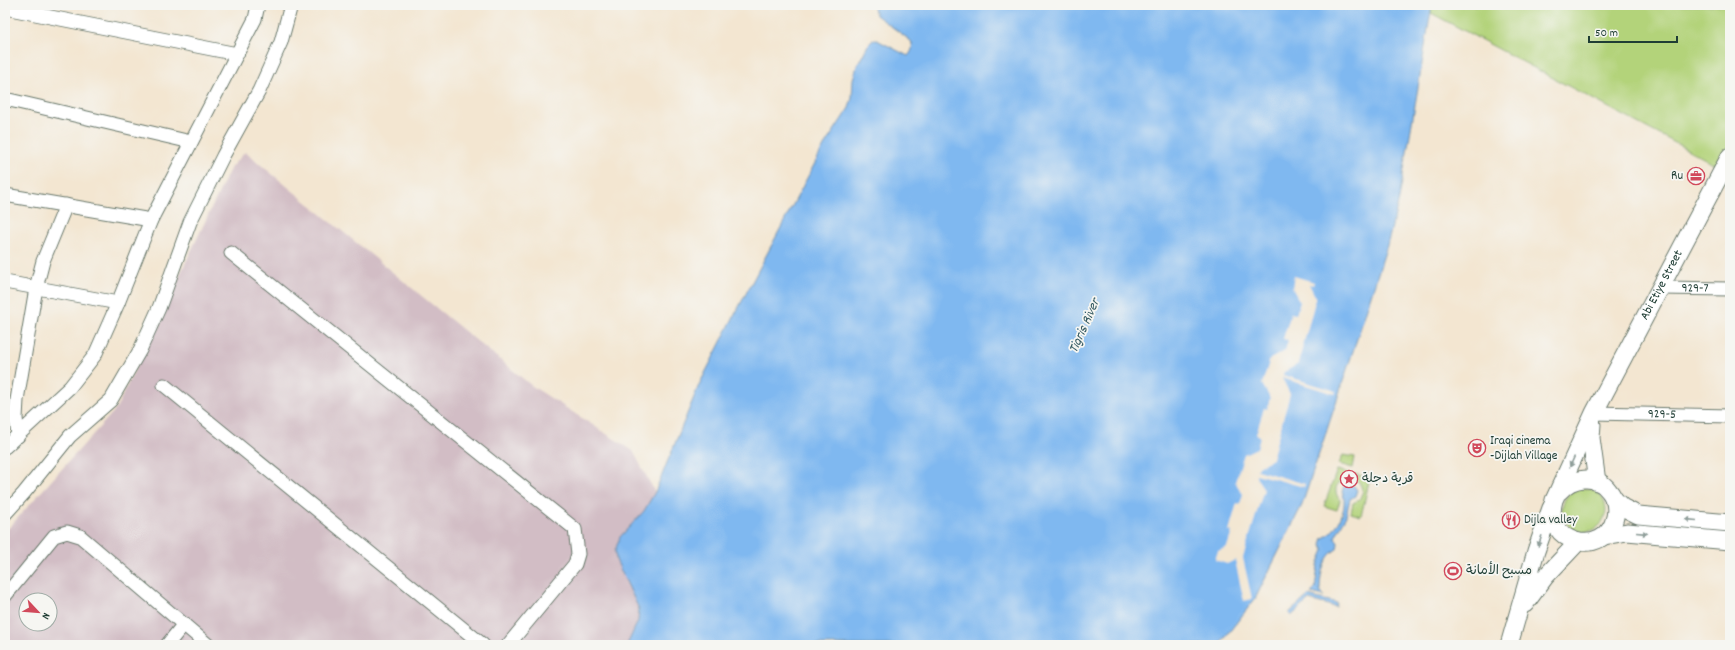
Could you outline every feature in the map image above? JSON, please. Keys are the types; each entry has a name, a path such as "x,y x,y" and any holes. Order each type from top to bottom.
{"street":[{"path":"5,447 70,388 95,355 118,303 151,220 255,19 258,5"},
{"path":"5,514 70,436 111,400 140,350 159,308 190,222 258,91 281,42 291,5"},
{"path":"5,8 237,54"},
{"path":"5,100 191,142"},
{"name":"Abi Etiye Street","path":"1509,645 1515,621 1556,498 1594,413 1730,156"},
{"path":"5,195 151,220"},
{"path":"18,436 16,418 17,400 36,288 43,261 66,205"},
{"path":"231,253 575,529 578,554 574,564 508,645"},
{"path":"5,282 118,303"},
{"name":"929-7","path":"1661,288 1730,289"},
{"path":"164,385 484,645"},
{"name":"Abi Etiye Street","path":"1594,413 1591,438 1597,482"},
{"name":"929-5","path":"1594,413 1730,416"},
{"path":"1730,523 1638,516 1622,508 1607,488 1590,480 1576,480 1564,486 1556,498 1553,517 1557,528 1566,538 1578,542 1592,542 1604,536 1627,532 1730,541"},
{"path":"1604,536 1611,527 1616,515 1613,498"},
{"path":"5,596 54,536 67,532 80,536 208,645"},
{"name":"Abi Etiye Street","path":"1515,621 1529,597 1544,577 1578,542"},
{"path":"167,645 184,624"}],"shaded area":[{"path":"245,152 532,386 633,451 655,492 644,511 620,537 615,551 616,560 639,609 638,621 627,645 5,645 5,532 116,409 231,167"}],"green space":[{"path":"1432,5 1730,5 1730,150 1724,169 1431,13"},
{"path":"1343,455 1355,457 1353,468 1339,464"},
{"path":"1337,470 1352,474 1351,479 1343,480 1337,485 1336,492 1340,500 1337,510 1324,506"},
{"path":"1354,474 1370,478 1361,516 1351,513 1353,503 1359,500 1363,491 1359,482 1354,479"},
{"path":"1580,488 1588,488 1600,494 1606,506 1606,514 1600,526 1588,532 1580,532 1568,526 1562,514 1562,506 1568,494"}],"water":[{"name":"Tigris River","path":"873,5 1432,5 1399,199 1388,242 1302,505 1255,599 1219,645 627,645 638,621 639,609 616,560 615,551 620,537 644,511 655,492 699,385 824,146 849,108 852,98 853,79 857,66 868,45 873,40 877,40 908,56 912,50 911,41 876,15"},
{"path":"1349,484 1354,486 1357,490 1355,496 1350,499 1345,519 1335,537 1338,543 1337,549 1328,557 1323,567 1320,590 1324,596 1311,593 1315,589 1318,565 1324,550 1321,544 1323,538 1333,530 1341,518 1344,504 1342,492 1344,486"},
{"path":"1308,596 1337,603 1336,607 1309,600 1291,616 1289,613"}],"pier":[{"path":"1294,276 1314,282 1313,285 1309,284 1316,298 1298,364 1284,372 1283,375 1336,391 1335,394 1282,378 1290,394 1272,459 1258,467 1257,470 1305,484 1304,487 1256,474 1256,477 1264,489 1243,558 1252,599 1244,601 1235,560 1227,564 1215,560 1218,551 1227,547 1232,532 1229,531 1237,503 1240,504 1243,494 1235,482 1244,454 1257,448 1260,436 1256,434 1264,408 1267,409 1270,398 1262,384 1270,359 1285,351 1288,340 1283,339 1291,313 1296,314 1300,302 1292,288"}],"place":[{"name":"Ru","path":"1696,176"},
{"name":"Iraqi cinema -Dijlah Village","path":"1477,448"},
{"name":"قرية دجلة","path":"1349,479"},
{"name":"Dijla valley","path":"1511,520"},
{"name":"مسبح الأمانة","path":"1453,571"}]}
